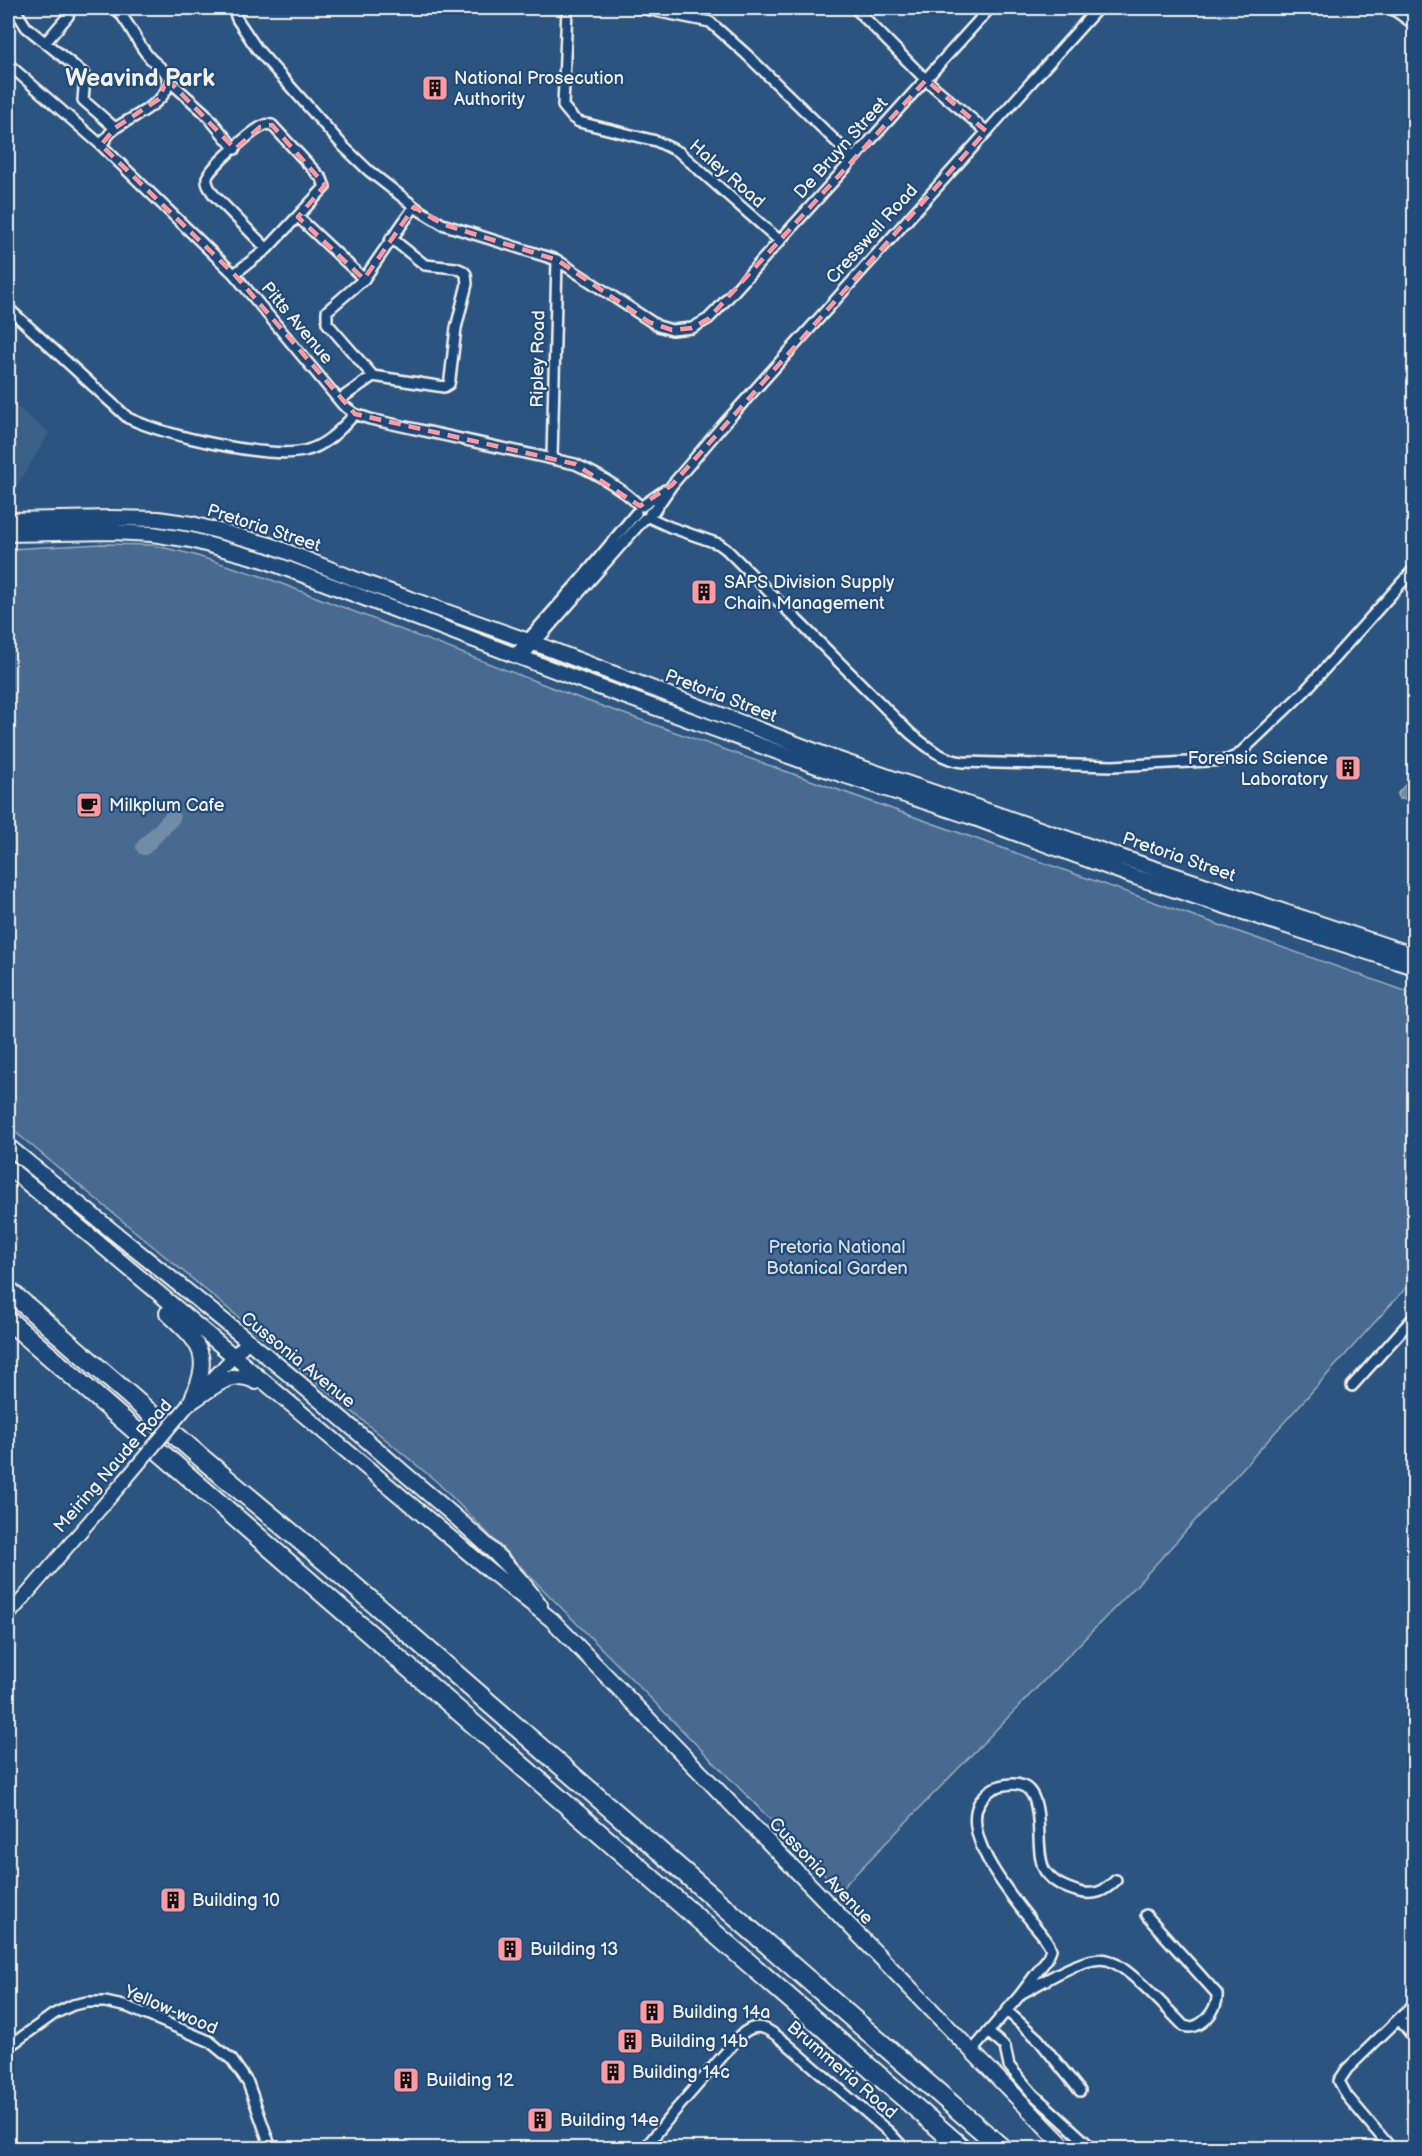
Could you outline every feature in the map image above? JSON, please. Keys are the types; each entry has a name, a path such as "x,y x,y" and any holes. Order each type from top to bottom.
{"highway":[{"path":"8,1279 147,1402 204,1460"},
{"path":"8,1290 204,1460 331,1566 1002,2148"},
{"path":"8,1320 962,2148"}],"main road":[{"name":"Pretoria Street","path":"8,520 158,519 192,524 270,545 360,581 531,642 828,756 1414,956"},
{"name":"Pretoria Street","path":"8,534 112,532 152,534 191,540 264,560 822,768 969,816 1135,876 1414,967"},
{"name":"Cussonia Avenue","path":"8,1146 248,1341 361,1435 460,1522 518,1578 550,1618 1066,2148"},
{"name":"Cussonia Avenue","path":"8,1167 288,1403 550,1618"},
{"path":"130,1270 140,1288 187,1331 199,1346 202,1373 190,1404"},
{"path":"190,1404 225,1380 241,1376 250,1378 288,1403"}],"street":[{"path":"10,8 18,14 26,27 83,73 85,77 83,100 115,128"},
{"path":"45,43 68,16 71,8"},
{"path":"115,8 126,19 138,42 150,59 164,72 167,79 205,113 235,149"},
{"name":"De Bruyn Street","path":"233,8 237,19 257,49 344,147 369,171 414,207 442,224 557,260 649,322 666,329 678,330 693,328 717,310 990,8"},
{"name":"Haley Road","path":"567,8 563,106 579,122 656,141 679,152 780,241"},
{"path":"640,8 710,22 853,158"},
{"path":"855,8 926,80 986,131"},
{"name":"Cresswell Road","path":"518,656 583,577 642,512 655,510 672,485 1098,8"},
{"path":"1391,8 1414,24"},
{"name":"Pitts Avenue","path":"8,64 101,145 234,274 339,400 355,414 552,458 586,469 622,492 626,501 642,512"},
{"path":"101,145 115,128 143,114 159,99 165,92 167,79"},
{"path":"234,274 267,249 324,189 325,185 301,156 269,124 260,127 209,172 207,181 214,195 267,249"},
{"path":"391,238 425,265 456,268 463,271 467,278 456,328 449,384 444,387 373,376 325,318 327,311 364,279 391,238 414,207"},
{"path":"298,217 364,279"},
{"name":"Ripley Road","path":"552,458 557,260"},
{"path":"8,308 128,418 141,424 226,446 291,452 320,446 333,438 355,414"},
{"path":"339,400 373,376"},
{"path":"642,512 670,527 719,544 727,550 916,737 944,757 952,761 963,762 1113,766 1227,760 1238,755 1304,692 1414,569"},
{"path":"1352,1386 1414,1317"},
{"name":"Meiring Naude Road","path":"8,1616 190,1404 248,1341"},
{"path":"972,2051 1020,1995 1047,1959 1052,1948 999,1878 985,1855 976,1823 977,1808 984,1796 995,1788 1008,1785 1024,1788 1032,1794 1039,1819 1041,1858 1046,1871 1055,1882 1067,1888 1091,1894 1103,1891 1116,1880"},
{"path":"1020,1995 1090,1960 1106,1959 1120,1966 1184,2026 1196,2027 1216,2009 1217,1994 1146,1915"},
{"name":"Yellow-wood","path":"8,2047 54,2014 73,2006 96,2002 128,2007 204,2038 216,2045 232,2060 248,2083 271,2148"},
{"path":"1391,2148 1347,2096 1339,2080 1347,2069 1414,2004"},
{"path":"1007,2011 1038,2039 1080,2091"},
{"path":"1399,2019 1414,2037"},
{"name":"Brummeria Road","path":"648,2147 743,2033 753,2028 763,2027 771,2031 904,2148"},
{"path":"988,2032 1005,2047 1009,2066 1021,2082 1092,2148"}],"highlighted area":[{"path":"167,79 235,149 260,127 272,125 325,185 298,217 364,279 414,207 442,224 557,260 649,322 672,330 692,328 708,319 926,80 986,131 672,485 640,506 575,464 355,414 234,274 101,145 115,128 159,99"}],"shaded area":[{"path":"8,400 49,433 8,500"},
{"path":"1412,777 1414,789 1405,799 1399,799 1398,793"}],"green space":[{"name":"Pretoria National Botanical Garden","path":"102,544 152,545 191,554 264,577 579,698 1414,994 1414,1279 1135,1587 840,1890 437,1482 8,1126 8,549"}],"waterway":[{"path":"144,847 172,818"}],"place":[{"name":"National Prosecution Authority","path":"435,88"},
{"name":"SAPS Division Supply Chain Management","path":"704,592"},
{"name":"Forensic Science Laboratory","path":"1348,768"},
{"name":"Milkplum Cafe","path":"89,805"},
{"name":"Building 10","path":"173,1900"},
{"name":"Building 13","path":"510,1949"},
{"name":"Building 14a","path":"652,2012"},
{"name":"Building 14b","path":"630,2041"},
{"name":"Building 14c","path":"613,2072"},
{"name":"Building 12","path":"406,2080"},
{"name":"Building 14e","path":"540,2120"}],"district":[{"name":"Weavind Park","path":"140,78"}]}
